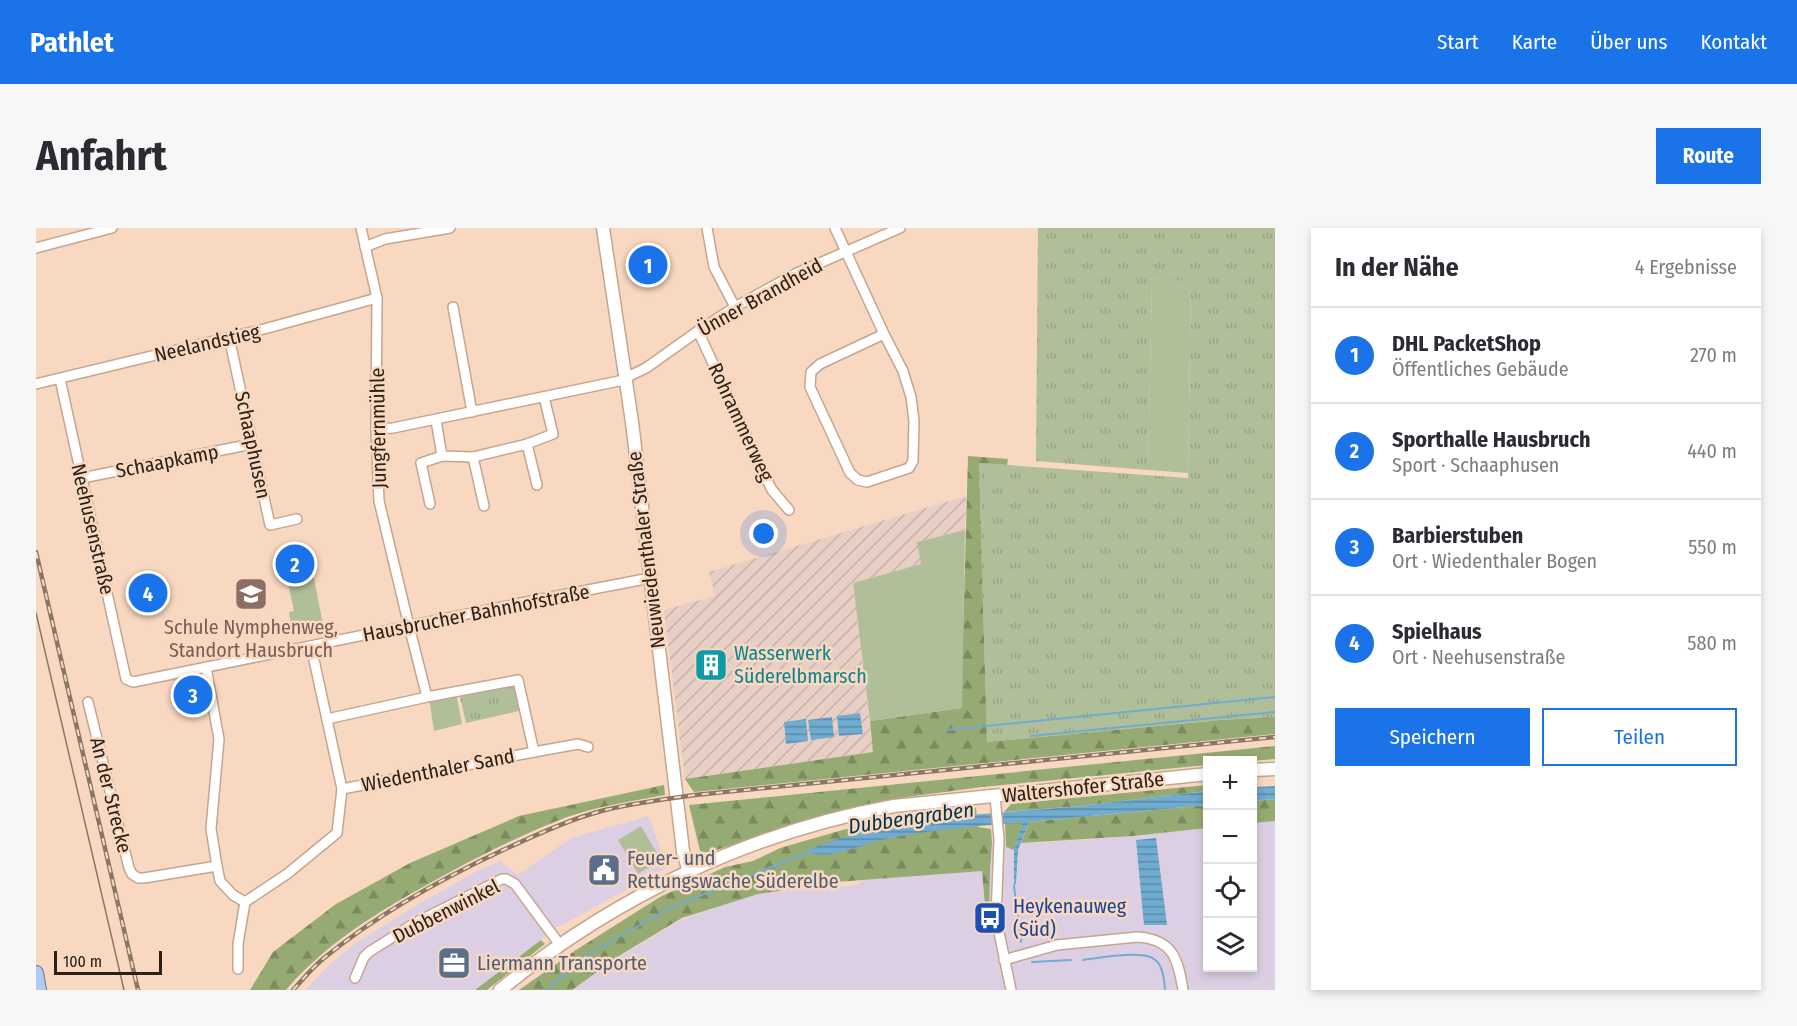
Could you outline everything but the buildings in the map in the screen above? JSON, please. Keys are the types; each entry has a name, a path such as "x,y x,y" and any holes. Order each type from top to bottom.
{"main road":[{"name":"Neuwiedenthaler Straße","path":"603,228 626,379 683,851 689,872"},
{"path":"1257,770 1275,769"},
{"name":"Waltershofer Straße","path":"500,990 560,945 610,912 689,872 794,830 894,806 1203,775"},
{"path":"36,972 39,990"}],"street":[{"path":"36,248 111,228"},
{"name":"Jungfernmühle","path":"361,228 377,298 376,429 380,501 409,626"},
{"path":"366,247 385,239 450,228"},
{"path":"707,228 714,267 735,307"},
{"path":"835,228 903,371 911,397 914,421 913,461 909,468 867,482 858,480 850,473 810,387 811,372 820,364 884,334"},
{"name":"Ünner Brandheid","path":"376,429 436,420 626,379 646,368 735,307 797,273 900,228"},
{"name":"Neelandstieg","path":"36,384 264,329 377,298"},
{"path":"453,307 472,412"},
{"name":"Rohrammerweg","path":"698,331 772,490 789,510"},
{"name":"Schaaphusen","path":"229,337 270,525 297,519"},
{"name":"Neehusenstraße","path":"60,379 126,679"},
{"path":"430,504 421,464 442,456 473,457 527,444 553,434 544,397"},
{"path":"436,420 442,456"},
{"name":"Schaapkamp","path":"82,478 252,444"},
{"path":"527,444 537,485"},
{"path":"473,457 484,506"},
{"name":"Hausbrucher Bahnhofstraße","path":"126,679 133,682 650,578"},
{"path":"409,626 427,697"},
{"path":"238,969 238,944 245,902 287,874 337,833 342,789 311,646"},
{"path":"206,667 219,739 211,829 217,866 220,881 233,895 245,902"},
{"name":"Wiedenthaler Sand","path":"327,720 427,697 518,680 534,752"},
{"name":"An der Strecke","path":"88,702 124,850 132,874 138,878 144,878 217,866"},
{"name":"Wiedenthaler Sand","path":"342,789 578,744 588,747"},
{"path":"995,796 999,828 996,918 1011,990"},
{"name":"Dubbenwinkel","path":"355,978 364,957 369,952 415,923 502,879 514,884 560,945"},
{"path":"1004,960 1057,945 1147,937 1162,942 1173,954 1179,968 1183,990"}],"shaded area":[{"name":"Wasserwerk Süderelbmarsch","path":"966,496 965,530 917,542 921,564 853,583 873,752 685,779 664,610 715,596 709,572"},
{"path":"649,816 667,868 558,927 475,990 305,990 329,965 357,942 479,870 500,861 518,875 571,838"},
{"path":"1275,821 1275,990 571,990 615,959 681,920 753,894 857,885 864,880 990,871 992,843 1036,843 1203,828 1203,972 1257,972 1257,823"}],"green space":[{"path":"1038,228 1275,228 1275,717 987,742 979,463 1188,478 1191,282 1152,279 1148,470 1036,461"},
{"path":"1152,279 1191,281 1188,473 1148,470"},
{"path":"968,456 1008,459 1007,465 979,463 987,742 1275,717 1275,734 694,792 685,779 873,752 870,721 961,708"},
{"path":"965,530 962,708 870,721 853,583 921,564 917,542"},
{"path":"314,578 324,630 293,636 289,612 294,611 288,583"},
{"path":"517,682 523,710 466,723 459,693"},
{"path":"456,693 462,724 434,731 429,698"},
{"path":"1275,746 1275,759 1257,761 1257,756 1203,756 1203,765 982,787 907,797 799,822 708,853 700,851 689,805"},
{"path":"664,785 665,795 579,813 494,849 407,896 363,923 322,954 286,990 250,990 273,952 336,904 410,863 519,816"},
{"path":"1203,785 1203,791 1081,806 1004,812 1011,804"},
{"path":"1275,799 1275,821 1257,823 1257,801"},
{"path":"1203,805 1203,828 1133,836 1021,843 1029,822"},
{"path":"976,808 978,827 991,829 989,928 987,929 982,871 836,882 758,894 682,918 622,954 572,990 519,990 576,950 660,897 725,867 753,861 780,848 882,820"},
{"path":"1024,822 1014,850 1006,847 1005,823"},
{"path":"641,826 661,860 638,874 618,840"},
{"path":"541,940 545,944 487,990 475,990"}],"water":[{"path":"860,713 863,734 839,736 837,716"},
{"path":"832,717 834,737 811,740 808,720"},
{"path":"806,719 808,741 786,744 784,722"},
{"path":"1275,786 1275,799 1257,801 1257,787"},
{"path":"1203,791 1203,805 1029,822 1018,850 1014,886 1014,850 1023,822 902,836 837,853 808,852 808,850 835,840 883,827 971,815 1081,806"},
{"path":"1156,838 1167,925 1144,925 1136,840"}],"waterway":[{"path":"947,730 1275,697"},
{"path":"1031,736 1275,712"},
{"name":"Dubbengraben","path":"547,990 584,957 670,908 811,851"},
{"path":"1014,886 1021,942"},
{"path":"1083,960 1120,955 1148,956 1154,959 1163,972 1165,989"},
{"path":"1032,962 1071,960"}],"tram line":[{"path":"36,613 124,990"}],"railway":[{"path":"36,552 138,990"},
{"path":"293,990 324,958 410,898 515,844 605,810 695,795 1275,737"}],"place":[{"name":"DHL PacketShop","path":"648,265"},
{"name":"Sporthalle Hausbruch","path":"295,564"},
{"name":"Spielhaus","path":"148,593"},
{"name":"Schule Nymphenweg, Standort Hausbruch","path":"251,594"},
{"name":"Wasserwerk Süderelbmarsch","path":"711,665"},
{"name":"Barbierstuben","path":"193,695"},
{"name":"Feuer- und Rettungswache Süderelbe","path":"604,870"},
{"name":"Heykenauweg (Süd)","path":"990,918"},
{"name":"Liermann Transporte","path":"454,963"}]}
